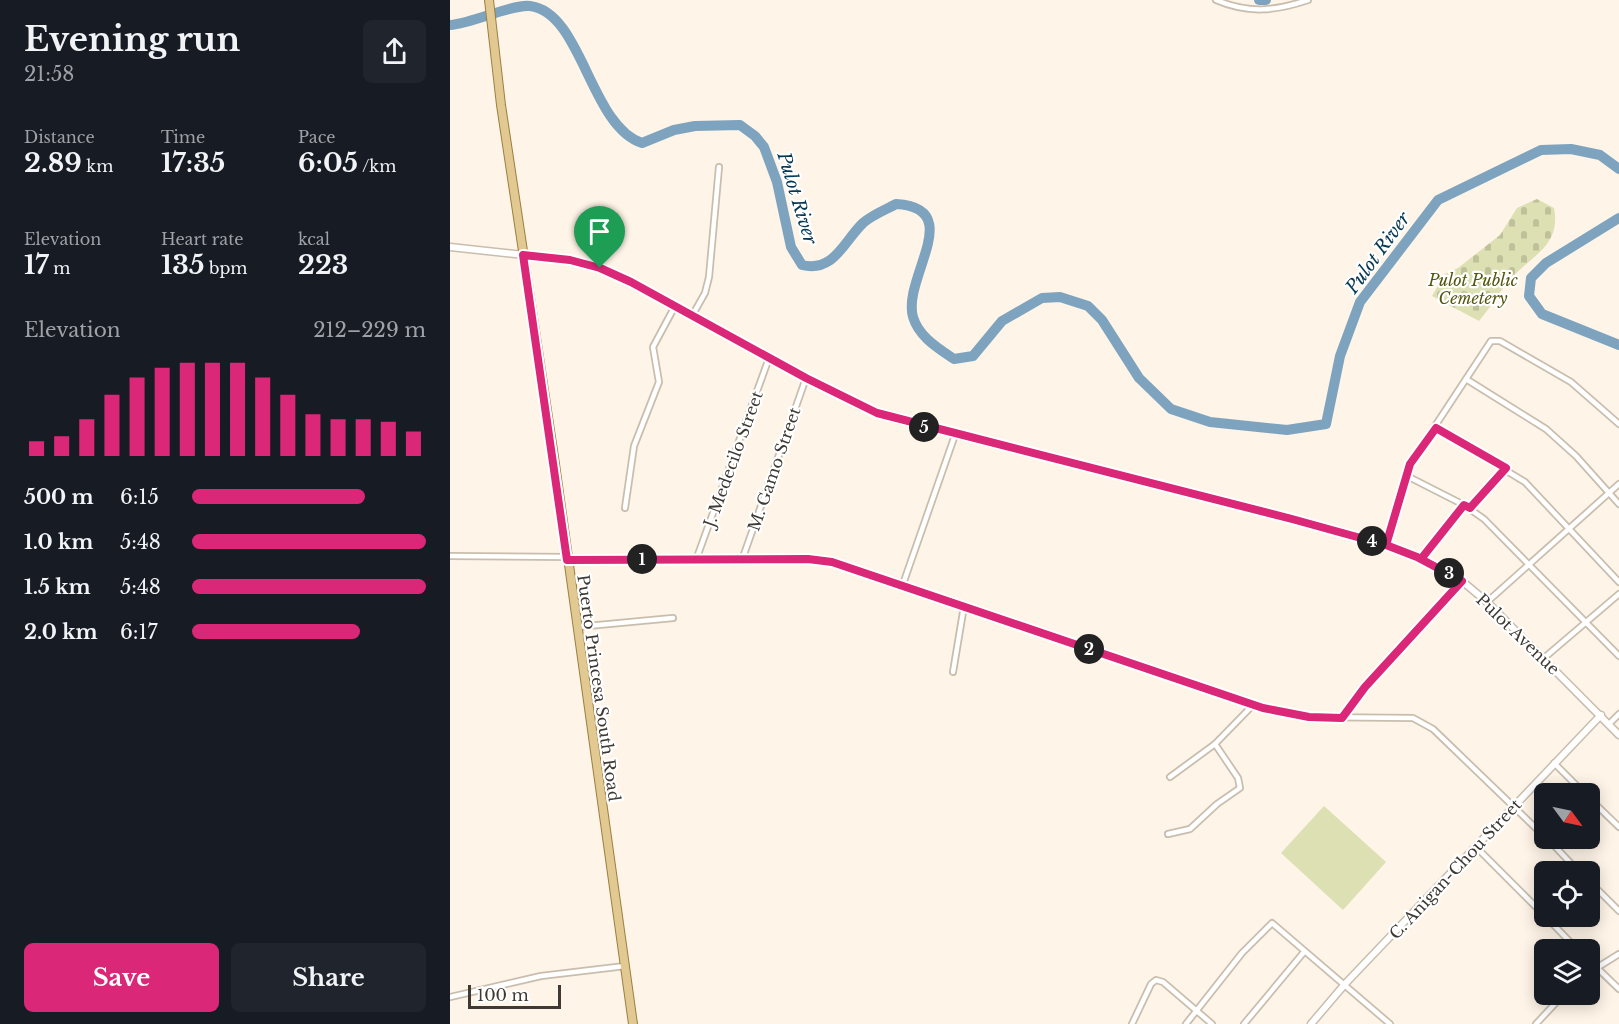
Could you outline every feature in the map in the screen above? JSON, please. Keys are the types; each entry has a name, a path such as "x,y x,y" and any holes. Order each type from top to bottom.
{"main road":[{"name":"Puerto Princesa South Road","path":"489,0 501,105 633,1024"}],"street":[{"path":"1216,0 1234,8 1254,12 1283,9 1308,0"},
{"path":"692,316 705,293 709,277 719,167"},
{"name":"Pulot Avenue","path":"450,247 570,260 600,268 675,306 806,378 877,413 955,435 1292,519 1386,545 1421,559 1462,581 1487,602 1619,735"},
{"path":"625,508 634,446 659,382 653,347 675,306"},
{"path":"1386,545 1410,464 1436,428 1488,344 1495,340 1571,382 1619,424"},
{"name":"J. Medecilo Street","path":"696,560 769,358"},
{"name":"M. Gamo Street","path":"742,560 806,378"},
{"path":"1466,379 1546,429 1576,456 1619,504"},
{"path":"1436,428 1506,468 1525,482 1619,582"},
{"path":"903,584 955,435"},
{"path":"1470,508 1506,468"},
{"path":"1407,476 1470,508 1586,620 1619,656"},
{"path":"1487,602 1568,527 1619,484"},
{"path":"1421,559 1464,505"},
{"path":"450,556 567,559 808,559 832,562 903,584 1254,705 1309,717 1403,717 1423,721 1534,826"},
{"path":"1342,718 1365,687 1462,581"},
{"path":"1544,658 1619,594"},
{"path":"953,672 964,606"},
{"path":"576,627 673,618"},
{"path":"1170,777 1215,744 1254,705"},
{"path":"1609,723 1619,714"},
{"name":"C. Anigan-Chou Street","path":"1311,1024 1345,984 1477,848 1601,715"},
{"path":"1168,834 1191,829 1217,804 1240,788 1239,778 1215,744"},
{"path":"1554,764 1574,783"},
{"path":"1600,809 1619,827"},
{"path":"1477,848 1534,905"},
{"path":"1557,849 1568,861"},
{"path":"1600,892 1619,911"},
{"path":"1186,1024 1242,953 1272,923 1390,1024"},
{"path":"1556,927 1567,939"},
{"path":"1244,1024 1304,952"},
{"path":"1600,965 1619,954"},
{"path":"450,997 548,975 625,966"},
{"path":"1600,971 1619,989"},
{"path":"1132,1024 1151,984 1156,980 1163,982 1212,1024"},
{"path":"1536,1024 1554,1005"}],"green space":[{"name":"Pulot Public Cemetery","path":"1537,199 1554,208 1554,231 1550,240 1513,276 1479,321 1432,296 1445,274 1458,268 1500,235 1517,208"},
{"path":"1324,806 1386,862 1343,910 1281,853"}],"waterway":[{"path":"1259,0 1266,0"},
{"name":"Pulot River","path":"450,25 522,6 530,6 548,13 562,28 575,48 610,115 624,132 642,143 674,130 695,126 740,125 755,136 764,147 777,182 791,247 802,265 813,266 830,260 863,223 896,204 917,208 927,218 930,231 912,301 913,317 924,336 954,359 973,356 1002,321 1042,298 1060,297 1088,306 1102,320 1139,378 1171,409 1210,422 1287,430 1326,424 1340,356 1360,302 1438,200 1541,150 1571,149 1600,155 1619,169"},
{"name":"Pulot River","path":"1619,218 1546,263 1531,278 1529,296 1542,314 1619,345"}],"route":[{"path":"600,268 570,260 523,255 554,457 567,560 808,559 852,566 1263,708 1309,717 1342,718 1365,687 1462,581 1441,568 1386,545 1410,464 1436,428 1506,468 1470,508 1464,505 1421,559 1386,545 1292,519 916,425 877,413 859,406 631,282 600,268"}]}
